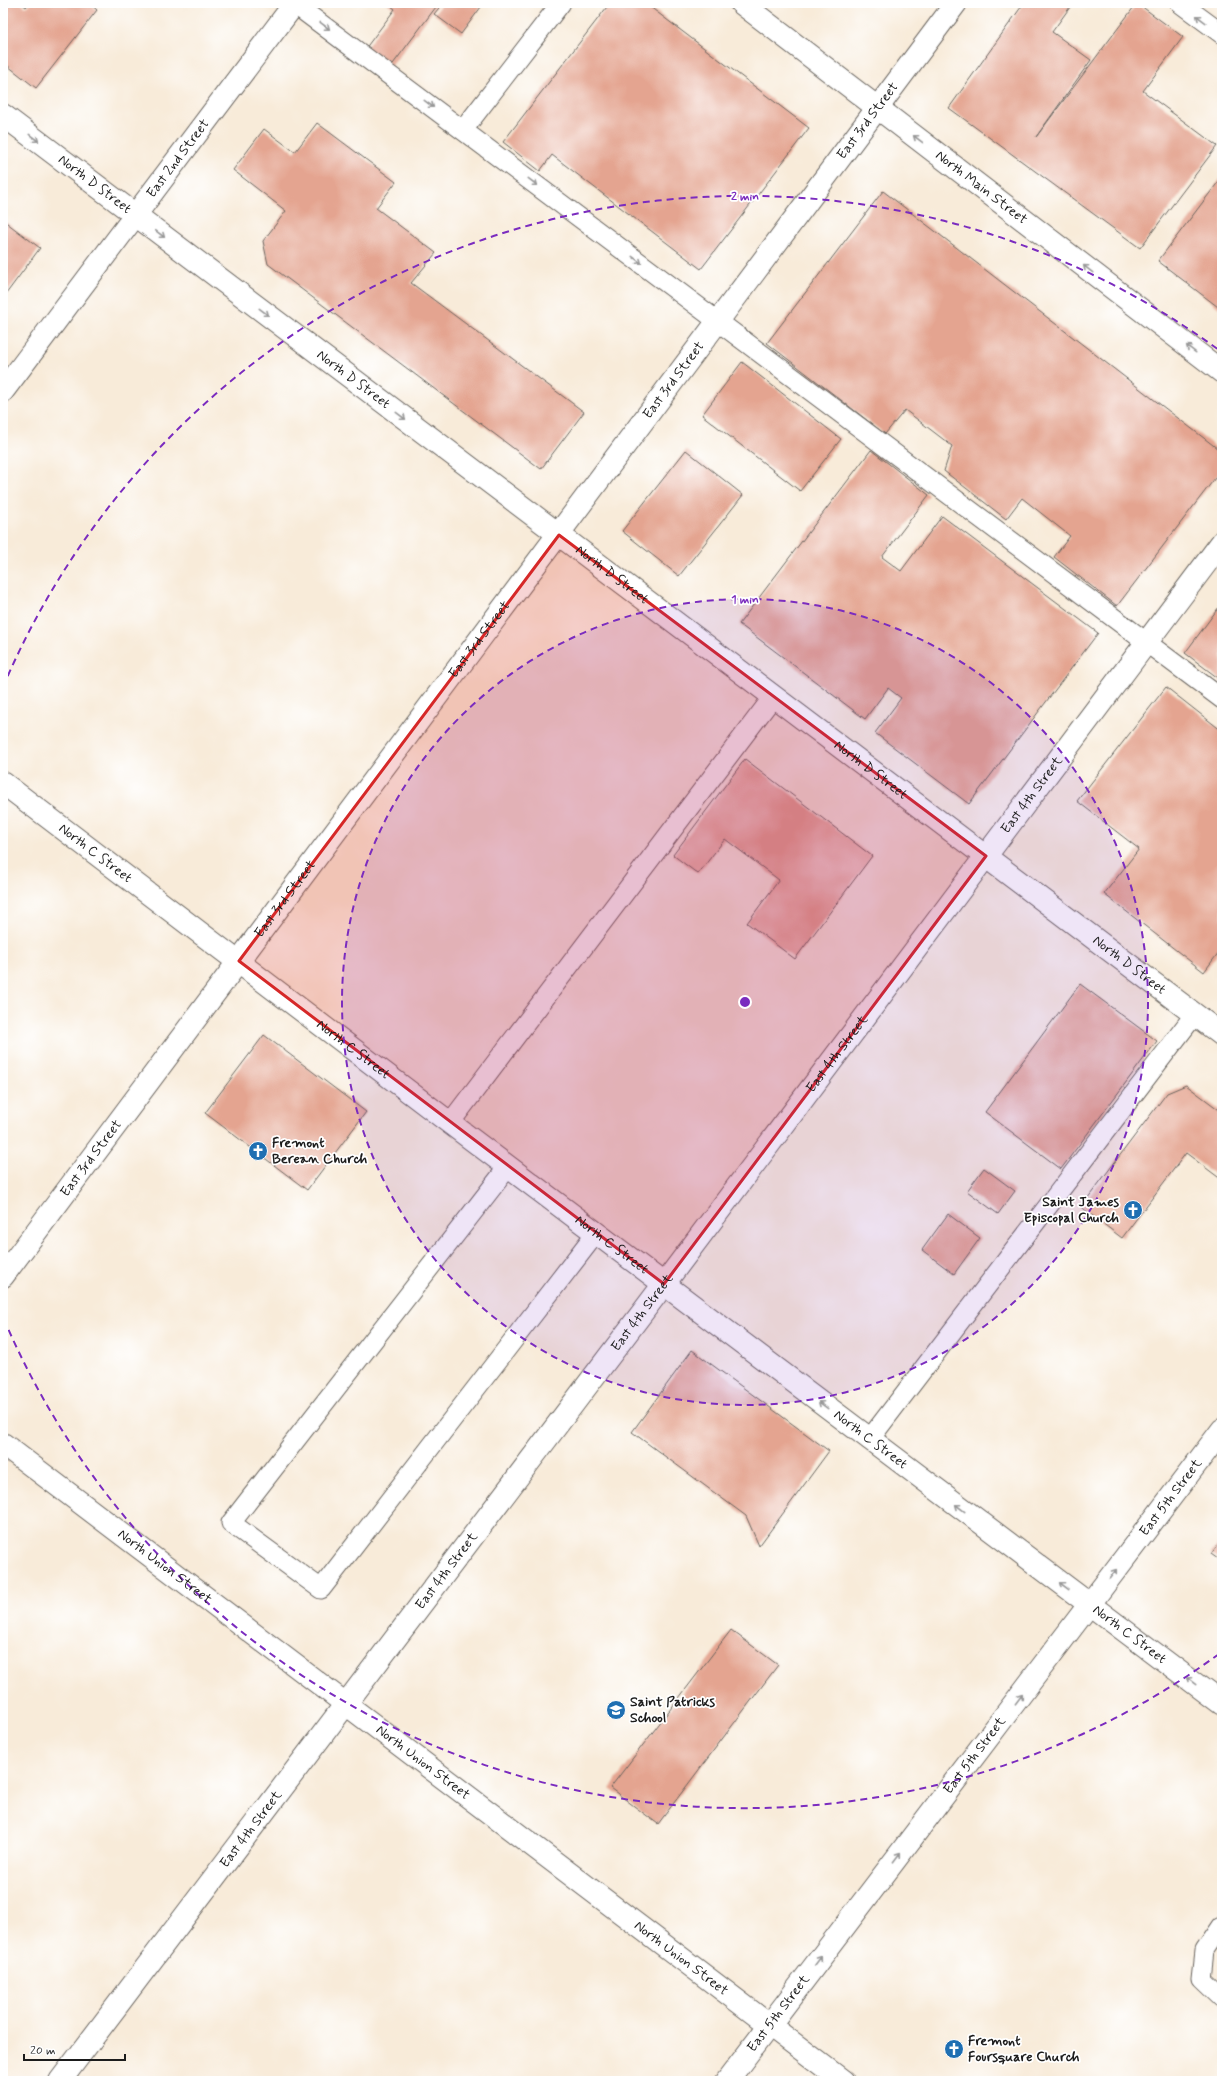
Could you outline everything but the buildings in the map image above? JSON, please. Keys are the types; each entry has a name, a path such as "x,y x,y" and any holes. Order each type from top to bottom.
{"street":[{"name":"East 2nd Street","path":"6,382 135,215 294,3"},
{"name":"North Main Street","path":"741,3 1222,372"},
{"name":"East 3rd Street","path":"3,1276 956,3"},
{"name":"North D Street","path":"3,115 1222,1034"},
{"name":"East 4th Street","path":"60,2081 664,1284 1222,542"},
{"name":"North C Street","path":"3,783 869,1440 1222,1704"},
{"name":"East 5th Street","path":"727,2081 1090,1606 1222,1430"},
{"name":"North Union Street","path":"3,1444 843,2081"}],"lane":[{"path":"294,3 1222,699"},
{"path":"463,130 561,3"},
{"path":"1180,3 1222,34"},
{"path":"450,1123 773,697"},
{"path":"869,1440 1195,1014"},
{"path":"508,1167 231,1522 321,1589 596,1233"},
{"path":"1222,1926 1205,1951 1202,1978 1222,1997"}],"highlighted area":[{"path":"559,535 986,856 664,1284 239,961"}],"place":[{"name":"Fremont Berean Church","path":"258,1151"},
{"name":"Saint James Episcopal Church","path":"1133,1210"},
{"name":"Saint Patricks School","path":"616,1710"},
{"name":"Fremont Foursquare Church","path":"954,2049"}]}
